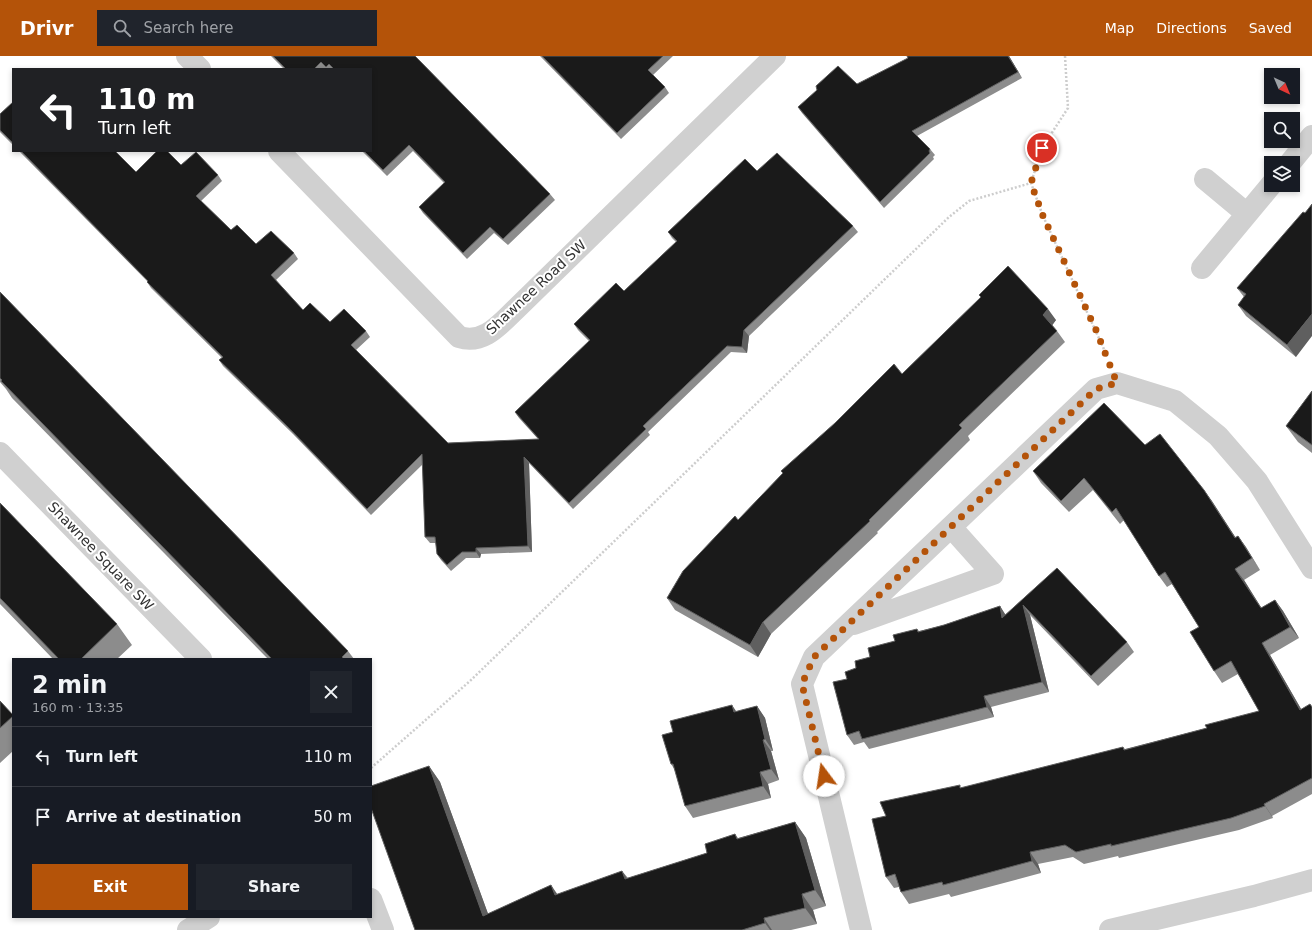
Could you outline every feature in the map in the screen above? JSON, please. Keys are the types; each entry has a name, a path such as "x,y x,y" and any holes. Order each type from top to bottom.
{"street":[{"path":"187,56 199,68"},
{"name":"Shawnee Road SW","path":"280,152 459,337 469,340 480,338 492,331 517,308 767,59"},
{"path":"1296,156 1312,136"},
{"path":"1205,179 1247,214"},
{"path":"1202,268 1265,192"},
{"path":"861,930 802,684 814,657 1096,389 1117,383 1175,401 1218,436 1257,481 1312,568"},
{"name":"Shawnee Square SW","path":"0,452 200,658"},
{"path":"846,627 993,574 951,527"},
{"path":"1110,930 1254,896 1312,880"},
{"path":"372,902 383,930"},
{"path":"188,930 207,918"}],"path":[{"path":"1065,56 1068,108 1042,148 1031,183 1043,216 1096,330 1117,383"},
{"path":"372,767 470,681 948,217 969,201 1031,183"}],"building":[{"path":"273,56 415,56 550,194 503,239 490,227 463,253 419,207 445,182 409,145 383,170 365,152 372,152 372,68 333,68 329,64 326,67 321,62 315,68 285,68"},
{"path":"542,56 663,56 648,70 665,87 617,133"},
{"path":"907,56 1008,56 1018,72 912,131 930,149 930,153 880,202 798,107 817,90 816,86 838,66 857,84 908,58"},
{"path":"12,103 12,142 0,130 0,114"},
{"path":"22,152 116,152 136,172 156,152 168,152 181,165 196,152 218,175 196,196 231,230 237,225 256,244 271,231 294,253 271,275 303,310 310,303 330,322 344,309 366,331 351,345 448,443 539,439 515,412 590,340 574,324 616,283 624,291 677,241 668,232 745,159 757,171 777,153 853,226 744,330 742,347 727,346 643,426 646,429 569,503 524,457 528,546 476,548 476,552 462,552 447,565 437,554 435,537 425,537 422,454 367,509 289,428 219,360 223,357 147,282 148,281"},
{"path":"1312,204 1312,314 1287,345 1238,305 1246,294 1237,288 1303,212 1305,213"},
{"path":"1008,266 1048,309 1043,315 1057,331 959,425 962,428 869,520 870,521 763,622 750,645 667,598 683,571 735,516 738,520 783,473 781,471 835,423 894,364 902,374 981,297 979,295"},
{"path":"0,292 348,651 342,657 343,658 271,658 1,381 2,380 0,378"},
{"path":"1312,391 1312,445 1286,426"},
{"path":"1104,403 1145,445 1160,434 1204,490 1235,538 1238,536 1252,558 1235,569 1261,608 1275,600 1290,627 1262,643 1300,710 1310,704 1312,707 1312,778 1264,804 1265,806 1231,818 1111,846 1111,844 1076,852 1065,845 1030,852 1032,861 943,885 942,882 901,892 895,874 886,877 872,819 886,816 880,802 960,785 960,788 1123,747 1124,750 1207,728 1205,725 1259,711 1231,661 1214,671 1190,632 1199,627 1165,572 1159,576 1116,508 1112,512 1084,478 1061,501 1033,471"},
{"path":"0,503 117,624 82,658 58,658 0,598"},
{"path":"1057,568 1127,642 1091,676 1023,605 1042,682 984,696 987,707 862,739 859,731 847,735 833,682 847,679 845,672 856,668 855,661 870,657 868,648 895,641 893,635 917,629 918,632 944,625 1000,606 1002,618"},
{"path":"0,701 12,714 12,717 0,728"},
{"path":"732,705 734,712 757,706 765,739 763,740 771,769 760,772 763,786 685,806 673,764 671,764 662,735 673,732 670,721"},
{"path":"429,766 483,916 551,885 555,895 622,871 625,879 707,853 705,844 735,834 737,839 795,822 815,890 802,894 805,908 764,918 765,923 742,930 415,930 372,811 372,786"}],"route":[{"path":"824,776 802,684 814,657 1096,389 1117,383 1096,330 1043,216 1031,183 1042,148"}]}
